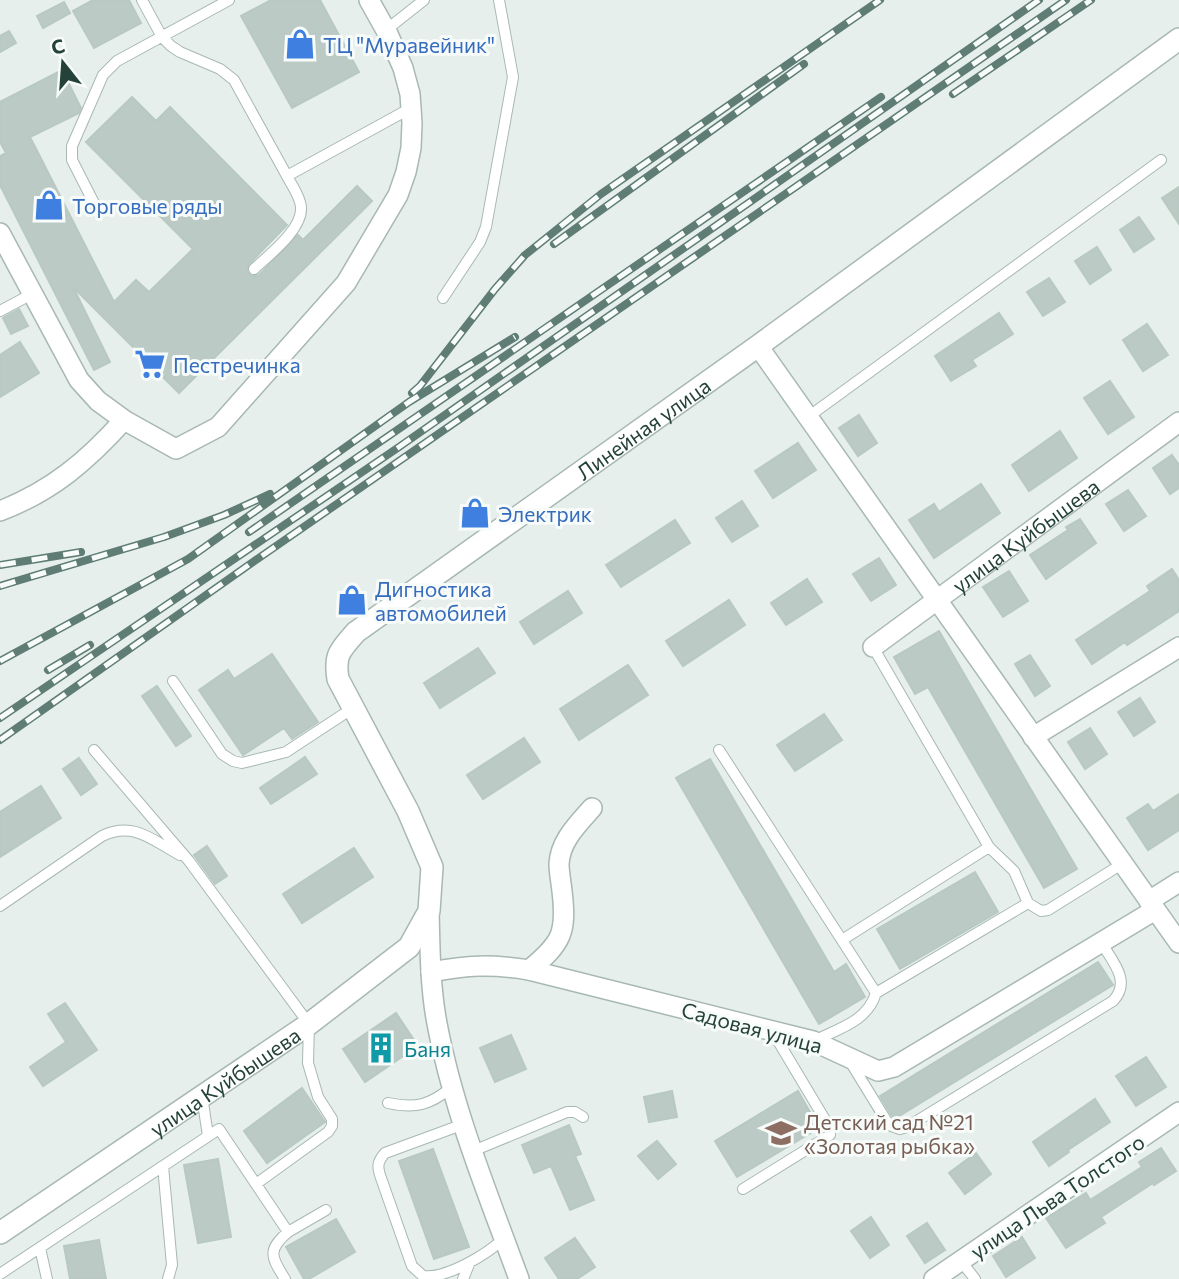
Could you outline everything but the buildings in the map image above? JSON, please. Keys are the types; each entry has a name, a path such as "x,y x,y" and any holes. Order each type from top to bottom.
{"street":[{"path":"0,233 79,380 98,401 124,420 176,449 218,427 346,282 398,195 411,148 411,108 403,68 369,0"},
{"name":"Линейная улица","path":"429,911 432,867 408,811 338,679 335,665 339,651 356,632 758,345 1179,39"},
{"path":"758,345 1179,943"},
{"path":"0,511 23,502 60,480 94,453 124,420"},
{"name":"улица Куйбышева","path":"873,647 1179,422"},
{"path":"1033,737 1179,647"},
{"path":"529,970 552,951 562,931 565,916 559,862 567,838 592,808"},
{"name":"Садовая улица","path":"431,972 471,965 496,965 529,970 813,1041 878,1071 894,1067 1101,942 1152,906 1179,882"},
{"path":"429,911 436,1018 452,1087 519,1279"},
{"name":"улица Куйбышева","path":"0,1233 309,1024 409,947 429,911"},
{"name":"улица Льва Толстого","path":"934,1279 1179,1112"}],"lane":[{"path":"142,0 162,37 180,52 206,61 234,80 299,198 301,208 298,226 254,269"},
{"path":"96,207 72,160 72,146 103,75 109,67 229,0"},
{"path":"386,30 424,0"},
{"path":"443,298 480,242 487,218 513,77 499,0"},
{"path":"287,176 411,108"},
{"path":"808,417 1161,160"},
{"path":"0,311 32,294"},
{"path":"873,647 989,847 1014,871 1028,903 1041,911 1048,910 1122,864"},
{"path":"173,681 222,754 242,763 286,752 353,708"},
{"path":"94,750 189,860 309,1024 308,1063 312,1081 318,1097 332,1119 332,1126 328,1132 256,1184"},
{"path":"719,750 876,993"},
{"path":"0,906 102,836 116,830 138,831 189,860"},
{"path":"842,940 989,847"},
{"path":"813,1041 864,1015 871,1008 876,993 1028,903"},
{"path":"847,1056 888,1125 900,1129 906,1127 1112,1001 1119,994 1121,975 1101,942"},
{"path":"743,1189 830,1135 827,1123 772,1031"},
{"path":"388,1103 405,1107 422,1105 438,1098 452,1087"},
{"path":"202,1096 208,1136"},
{"path":"473,1151 567,1112 575,1112 583,1117"},
{"path":"464,1125 385,1153 379,1160 377,1167 412,1266 417,1273 430,1278 489,1252 504,1238"},
{"path":"0,1275 219,1129 288,1232"},
{"path":"163,1166 172,1265 168,1279"},
{"path":"285,1279 273,1261 276,1242 326,1210"},
{"path":"40,1248 47,1279"},
{"path":"961,1261 975,1279"},
{"path":"463,1279 470,1262"}],"railway":[{"path":"412,393 525,255 601,194 880,0"},
{"path":"0,718 399,447 1039,0"},
{"path":"0,740 1066,0"},
{"path":"953,94 1091,0"},
{"path":"554,244 804,64"},
{"path":"249,532 881,97"},
{"path":"0,661 188,559 409,402 515,337"},
{"path":"0,586 164,537 224,515 270,494"},
{"path":"0,565 81,552"},
{"path":"48,670 90,645"}],"place":[{"name":"ТЦ \"Муравейник\"","path":"300,44"},
{"name":"Торговые ряды","path":"49,205"},
{"name":"Пестречинка","path":"150,364"},
{"name":"Электрик","path":"475,513"},
{"name":"Дигностика автомобилей","path":"352,600"},
{"name":"Баня","path":"381,1048"},
{"name":"Детский сад №21 «Золотая рыбка»","path":"781,1133"}]}
